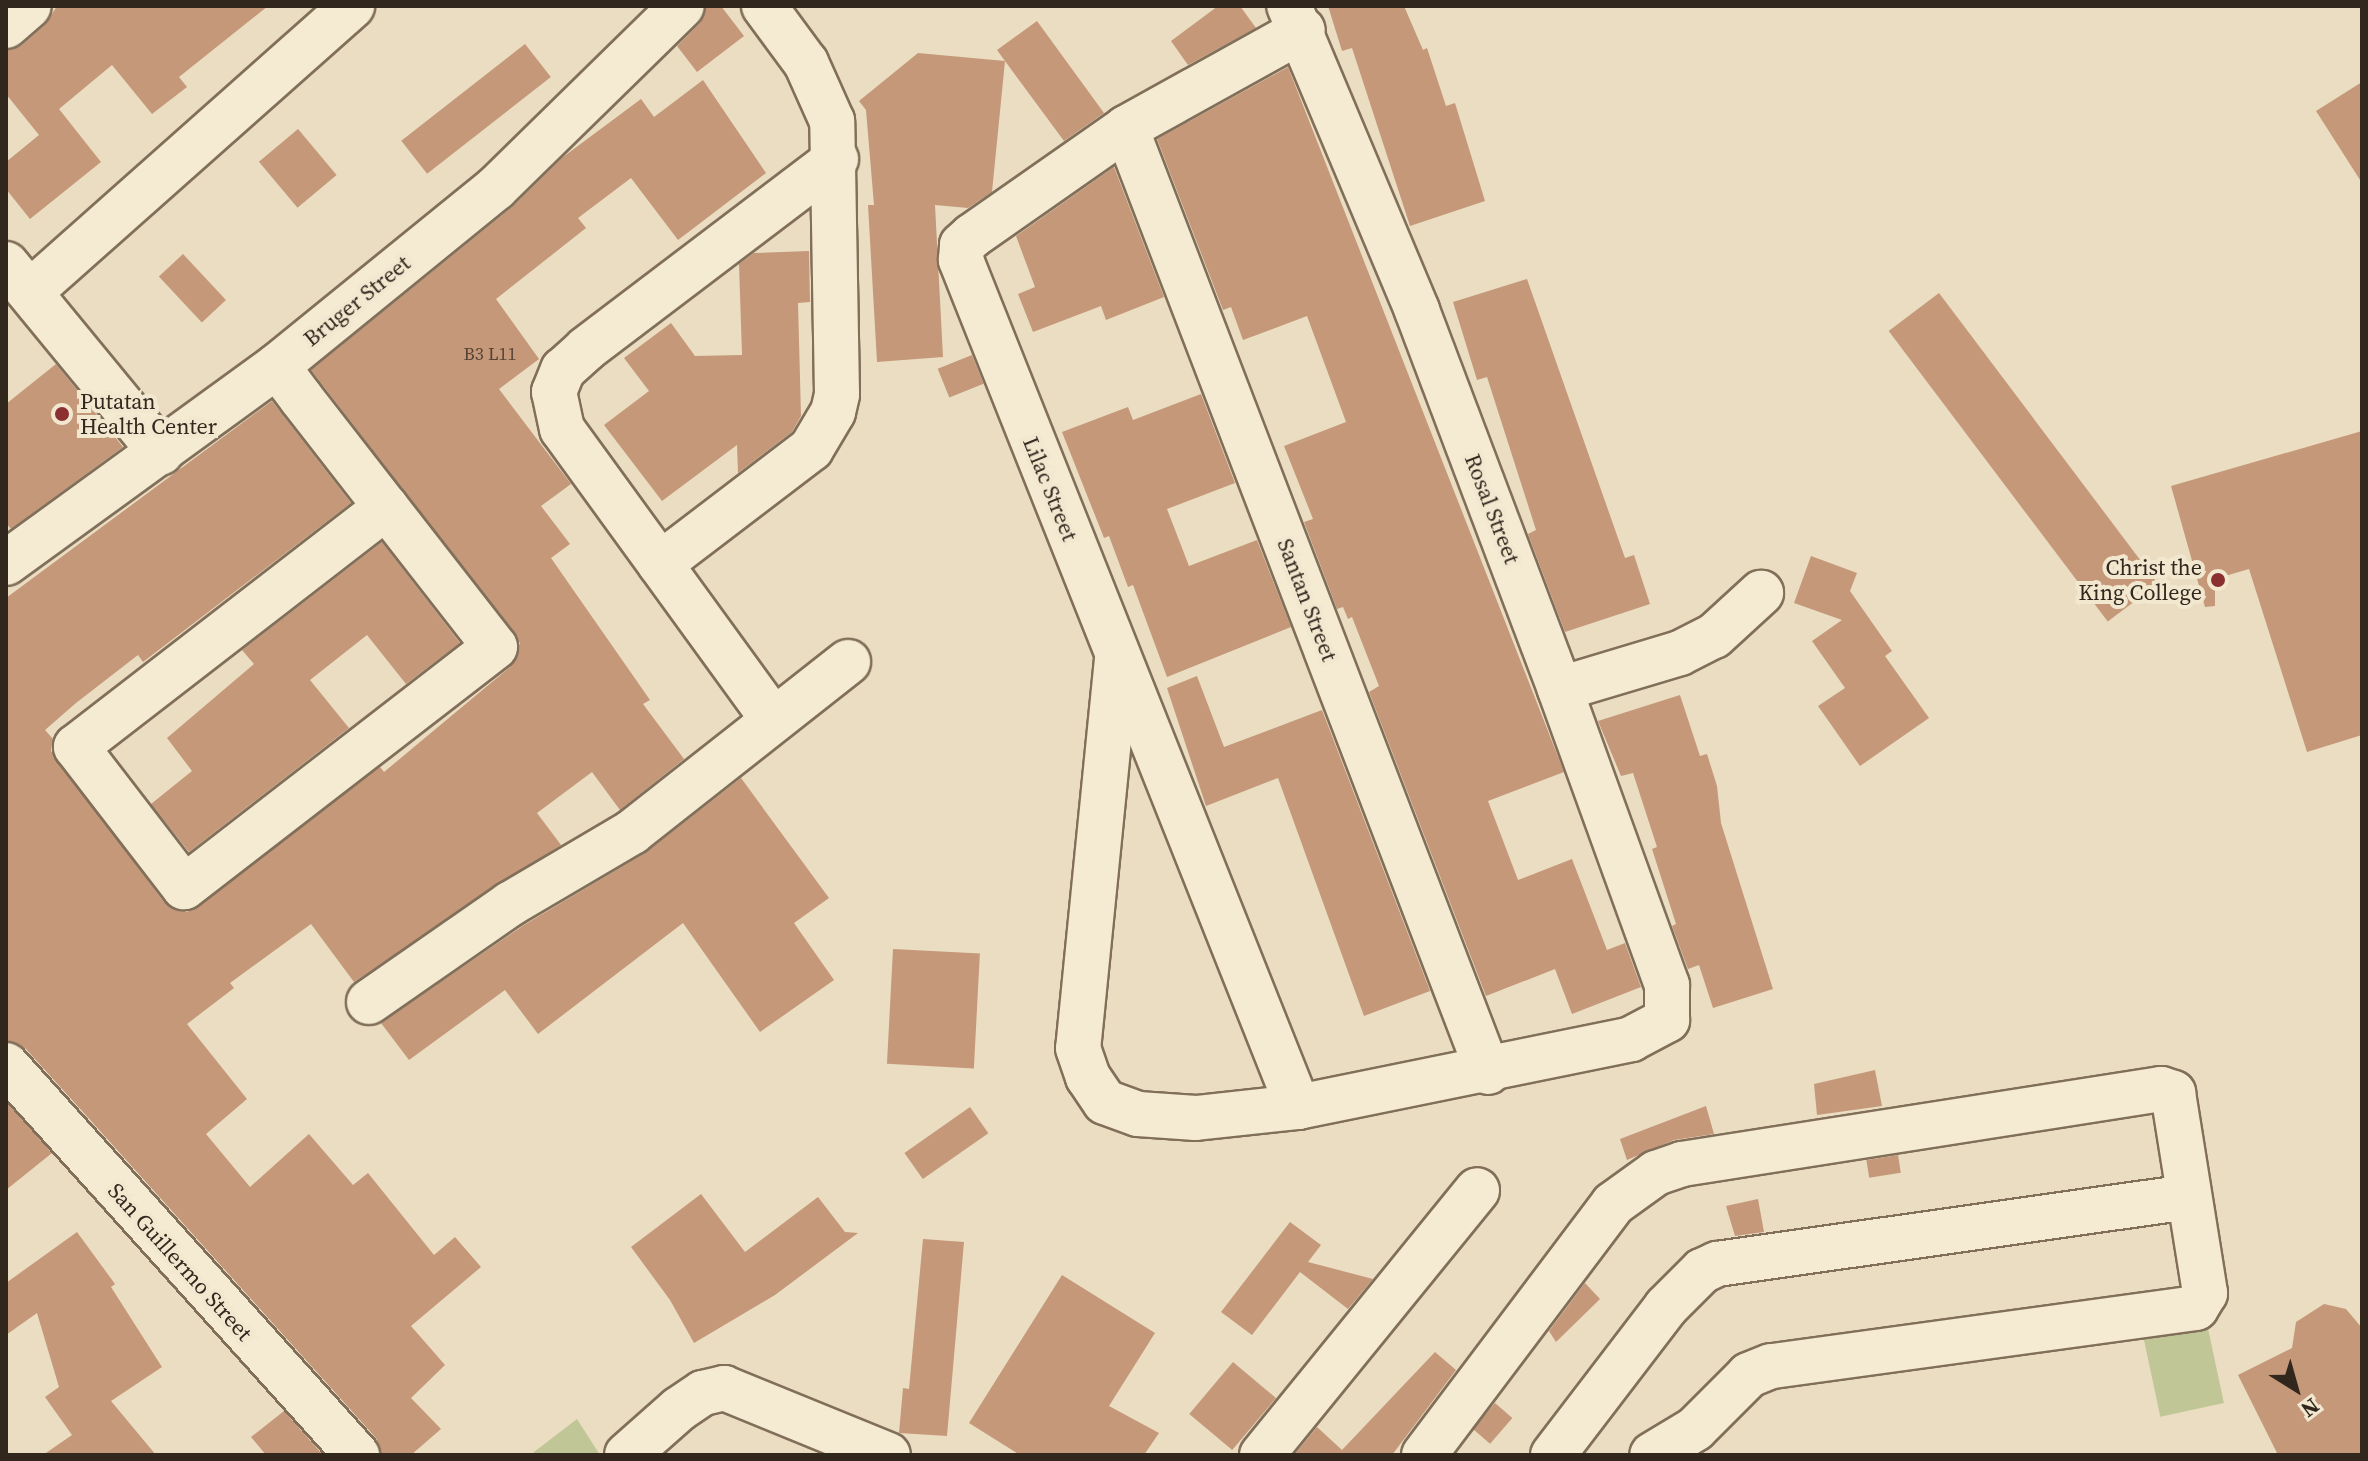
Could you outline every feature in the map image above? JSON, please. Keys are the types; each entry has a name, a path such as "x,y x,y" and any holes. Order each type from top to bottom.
{"street":[{"path":"6,26 29,6"},
{"path":"161,453 18,278 352,6"},
{"name":"Bruger Street","path":"6,563 277,366 496,188 682,6"},
{"path":"660,564 811,449 833,412 836,159 832,121 821,92 764,6"},
{"name":"Lilac Street","path":"1296,18 1126,128 972,236 962,245 961,260 1117,659 1298,1107"},
{"name":"Rosal Street","path":"1296,18 1417,310 1560,689 1667,985 1667,1020 1631,1039 1488,1072"},
{"name":"Santan Street","path":"1126,128 1488,1072"},
{"path":"772,718 562,429 554,392 563,370 836,159"},
{"path":"277,366 495,647 184,887 76,747 386,507"},
{"path":"1560,689 1680,653 1714,636 1761,593"},
{"path":"1117,659 1078,1048 1088,1077 1105,1102 1138,1114 1196,1118 1298,1107 1488,1072"},
{"path":"369,1002 510,904 632,832 772,718 848,662"},
{"name":"San Guillermo Street","path":"6,1065 357,1455"},
{"path":"1424,1455 1613,1204 1656,1173 1682,1164 2161,1089 2176,1099 2187,1197 2205,1293 2196,1308 1771,1366 1749,1375 1695,1429 1652,1455"},
{"path":"1262,1455 1477,1190"},
{"path":"1553,1455 1666,1307 1702,1271 1717,1264 2187,1197"},
{"path":"627,1455 679,1409 703,1393 724,1388 888,1455"}],"green space":[{"path":"2206,1319 2224,1403 2160,1417 2142,1333"},
{"path":"577,1419 600,1455 530,1455"}],"building":[{"path":"57,6 268,6 179,77 187,87 152,114 112,65 59,109 101,162 30,219 6,189 6,162 39,135 6,94 6,50 22,45 45,25"},
{"path":"706,6 721,6 744,36 697,72 677,46 700,23"},
{"path":"1218,6 1240,6 1256,28 1188,65 1171,41"},
{"path":"1328,6 1404,6 1423,50 1427,48 1446,106 1455,103 1485,201 1410,226 1352,48 1342,51"},
{"path":"1037,21 1104,113 1064,141 997,50"},
{"path":"525,44 551,77 427,174 401,141"},
{"path":"918,53 1005,61 992,192 968,208 935,205 943,357 877,362 868,205 874,205 866,110 859,101"},
{"path":"1288,67 1564,772 1488,801 1518,880 1572,859 1607,950 1625,943 1641,987 1572,1014 1555,969 1486,996 1369,692 1379,686 1352,617 1348,619 1343,607 1337,609 1304,522 1313,519 1284,446 1346,422 1307,316 1243,340 1231,307 1223,310 1157,139"},
{"path":"703,80 766,173 678,240 631,178 578,218 586,228 496,299 539,359 499,389 571,484 541,506 570,544 551,558 650,700 643,704 684,759 620,810 592,772 537,813 561,845 354,982 311,924 230,983 234,988 187,1024 247,1099 206,1134 250,1187 309,1134 353,1185 368,1173 434,1255 455,1237 481,1267 411,1326 445,1365 411,1398 441,1429 411,1455 381,1455 376,1438 25,1048 6,1041 6,598 272,401 351,503 143,662 138,655 76,703 45,730 53,739 51,751 164,902 187,912 380,767 384,772 510,667 520,643 311,370 512,207 563,157 641,99 654,117"},
{"path":"2362,82 2362,183 2316,111"},
{"path":"298,129 337,175 297,208 259,162"},
{"path":"1114,167 1164,297 1106,320 1101,306 1033,332 1018,294 1035,287 1016,236"},
{"path":"809,251 810,302 798,303 801,416 792,432 738,473 737,445 662,501 604,425 649,391 624,358 671,323 695,356 742,355 739,264 754,253"},
{"path":"183,254 226,300 202,323 159,277"},
{"path":"1527,279 1625,558 1634,555 1650,604 1565,632 1528,534 1536,530 1487,377 1477,380 1453,302"},
{"path":"1939,293 2158,584 2108,622 1889,331"},
{"path":"972,355 984,384 949,398 938,369"},
{"name":"Putatan Health Center","path":"56,364 123,447 11,529 6,523 6,404"},
{"path":"1201,394 1235,483 1167,509 1189,566 1257,540 1291,627 1167,677 1133,585 1128,587 1109,536 1104,538 1062,432 1128,407 1133,420"},
{"path":"2362,431 2362,735 2307,752 2249,569 2215,579 2215,606 2205,607 2171,486"},
{"path":"382,542 460,643 406,684 367,635 310,680 349,728 189,852 151,804 192,771 167,738 254,664 242,650"},
{"path":"1811,556 1857,573 1850,591 1892,651 1885,656 1929,718 1860,766 1818,706 1845,688 1812,641 1842,620 1794,603"},
{"path":"1197,676 1224,747 1322,710 1430,991 1364,1016 1278,778 1206,806 1167,688"},
{"path":"1680,695 1700,756 1707,754 1717,786 1721,823 1773,989 1713,1008 1699,965 1688,969 1672,926 1676,924 1652,849 1657,847 1633,773 1621,776 1598,721"},
{"path":"741,778 829,898 794,923 834,980 760,1032 683,923 538,1034 505,990 409,1060 381,1023 524,925 645,853"},
{"path":"893,949 980,954 974,1068 887,1064"},
{"path":"1875,1070 1882,1106 1817,1115 1814,1084"},
{"path":"6,1102 52,1153 6,1190"},
{"path":"1706,1106 1714,1134 1674,1140 1627,1160 1620,1139"},
{"path":"970,1107 988,1133 923,1179 904,1153"},
{"path":"1898,1155 1901,1173 1869,1178 1866,1160"},
{"path":"701,1194 745,1252 818,1197 845,1232 858,1233 775,1295 694,1343 670,1300 631,1247"},
{"path":"1758,1199 1764,1232 1735,1236 1726,1206"},
{"path":"1290,1222 1321,1245 1308,1262 1373,1279 1348,1309 1300,1272 1252,1335 1221,1312"},
{"path":"77,1232 115,1284 111,1287 162,1367 111,1401 156,1455 43,1455 72,1435 45,1397 59,1387 37,1313 6,1335 6,1283"},
{"path":"923,1239 964,1242 947,1436 899,1433 903,1388 909,1389"},
{"path":"1062,1275 1155,1333 1109,1406 1159,1433 1144,1455 1020,1455 969,1423"},
{"path":"1585,1283 1600,1299 1556,1342 1549,1331"},
{"path":"2324,1304 2346,1309 2362,1328 2362,1455 2278,1455 2238,1375 2292,1348 2296,1322"},
{"path":"1435,1352 1456,1370 1392,1455 1294,1455 1317,1427 1342,1450"},
{"path":"1233,1362 1276,1398 1232,1450 1189,1414"},
{"path":"1495,1403 1512,1418 1490,1444 1473,1429"},
{"path":"284,1411 323,1455 266,1455 251,1437"}],"place":[{"name":"Putatan Health Center","path":"62,414"},
{"name":"Christ the King College","path":"2218,580"}]}
